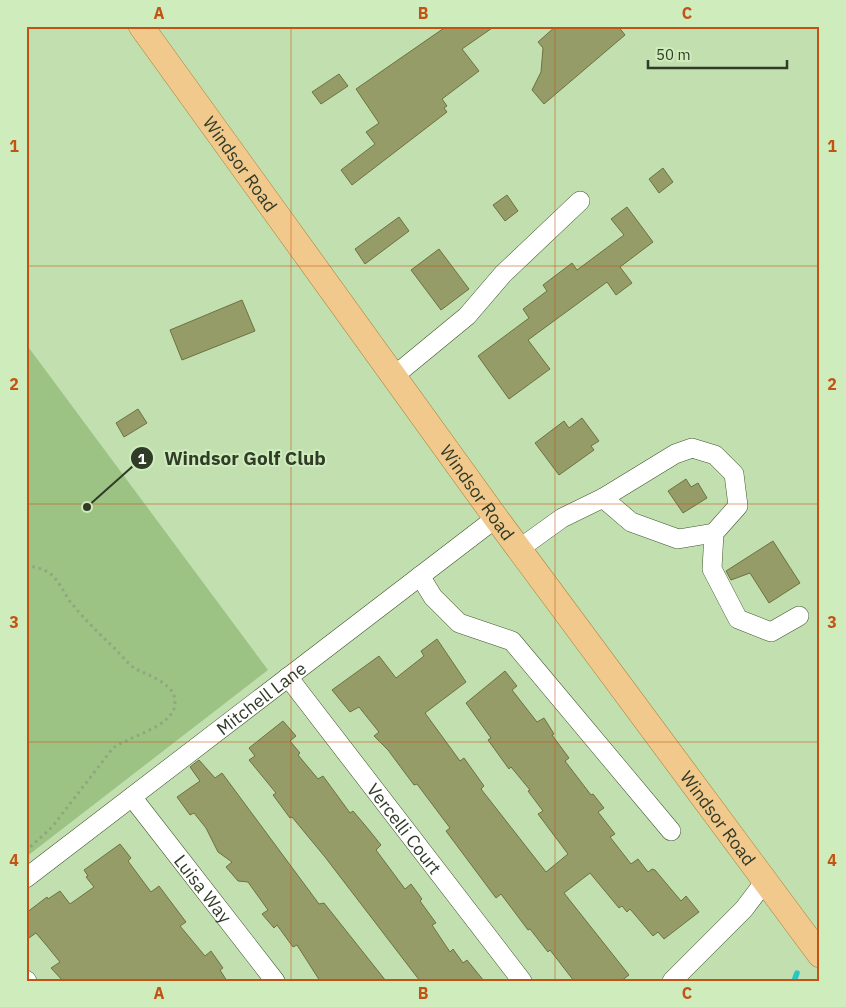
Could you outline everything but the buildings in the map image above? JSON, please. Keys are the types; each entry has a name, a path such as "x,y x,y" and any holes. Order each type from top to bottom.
{"main road":[{"name":"Windsor Road","path":"141,26 496,518 820,955"}],"street":[{"path":"394,376 467,316 504,274 580,201"},
{"path":"519,549 562,518 603,498 675,454 692,448 715,455 734,474 738,506 714,533 678,540 631,522 603,498"},
{"name":"Mitchell Lane","path":"26,878 496,518"},
{"path":"714,533 712,569 738,619 770,632 799,616"},
{"path":"420,576 433,597 459,623 512,641 671,831"},
{"name":"Vercelli Court","path":"288,677 522,981"},
{"name":"Luisa Way","path":"132,797 275,981"},
{"path":"672,981 744,908 766,880"}],"path":[{"path":"26,565 48,572 57,579 71,603 85,620 133,667 166,685 173,694 175,703 173,712 167,720 123,741 113,748 57,820 26,851"}],"green space":[{"path":"26,344 268,670 26,857"}],"waterway":[{"path":"794,981 797,973"}],"place":[{"name":"Windsor Golf Club","path":"87,507"}]}
